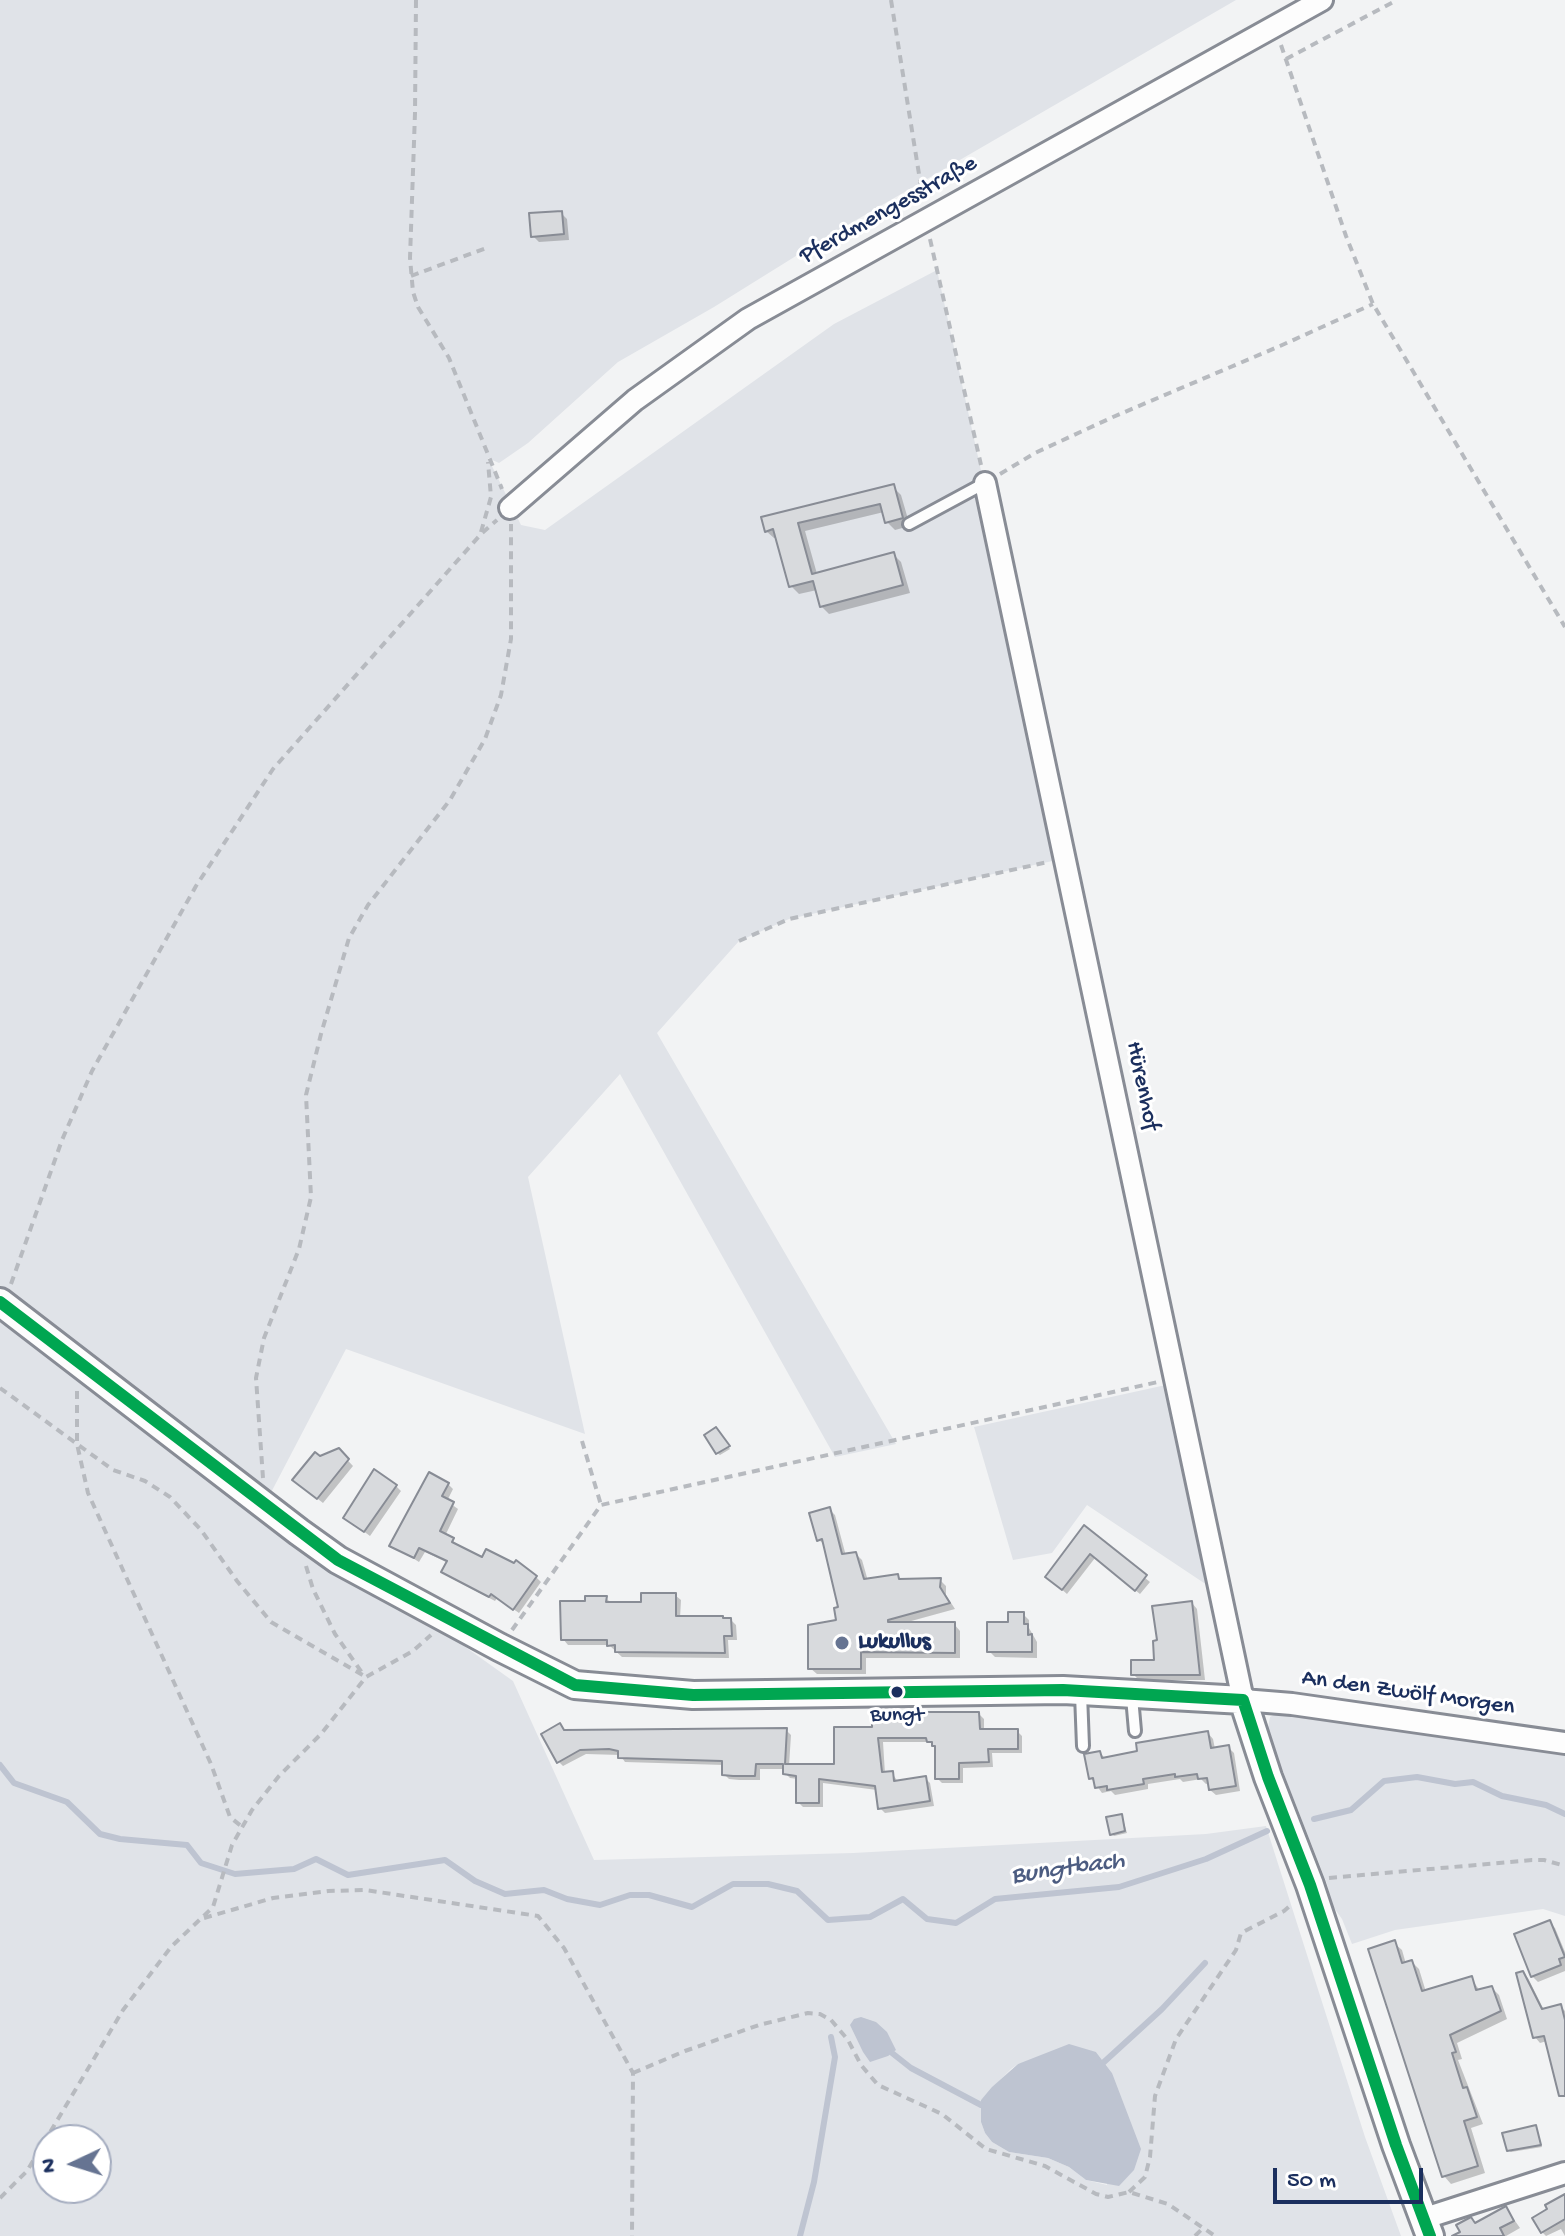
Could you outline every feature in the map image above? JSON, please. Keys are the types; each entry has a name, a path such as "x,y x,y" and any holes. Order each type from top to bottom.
{"street":[{"name":"Pferdmengesstraße","path":"510,508 635,400 748,319 1322,0"},
{"name":"Hürenhof","path":"985,483 1243,1700"},
{"path":"1,1303 338,1560 575,1685 693,1695 1081,1692 1243,1700 1268,1777 1310,1885 1426,2227 1565,2173"},
{"name":"An den Zwölf Morgen","path":"1243,1700 1292,1704 1565,1743"}],"lane":[{"path":"909,524 985,483"},
{"path":"1081,1692 1083,1746"},
{"path":"1131,1695 1135,1731"}],"path":[{"path":"265,1504 256,1378 264,1338 299,1249 311,1197 306,1095 313,1064 349,938 368,905 450,800 485,739 501,695 511,639 513,568 510,508 449,358 418,307 411,276 416,0"},
{"path":"891,0 926,220 985,483 1035,453 1113,417 1373,304"},
{"path":"1286,59 1397,0"},
{"path":"1275,25 1346,236 1373,304 1565,627"},
{"path":"411,276 489,247"},
{"path":"1,1303 34,1224 62,1140 92,1071 196,886 273,769 481,534 491,497 487,457"},
{"path":"739,941 789,919 1066,858"},
{"path":"69,1353 78,1399 77,1444 88,1493 211,1764 230,1817 241,1827"},
{"path":"499,1647 601,1505 1176,1378"},
{"path":"0,1388 113,1470 145,1481 170,1497 201,1530 271,1622 366,1677"},
{"path":"582,1441 601,1505"},
{"path":"299,1532 313,1589 335,1634 366,1677"},
{"path":"0,2198 27,2171 123,2010 171,1947 213,1907 241,1827 279,1776 321,1734 366,1677 413,1651 448,1619"},
{"path":"633,2073 759,2025 808,2013 820,2014 831,2020 848,2040 861,2065 878,2085 942,2114 986,2149 1045,2166 1096,2194 1108,2197 1129,2192 1145,2177 1150,2157 1155,2096 1176,2039 1229,1962 1241,1933 1284,1911 1310,1885 1348,1875 1532,1860 1565,1866"},
{"path":"202,1919 273,1898 365,1890 538,1916 564,1948 633,2073 632,2236"},
{"path":"1129,2192 1168,2204 1215,2236"},
{"path":"1195,2236 1204,2227"}],"shaded area":[{"path":"0,0 1236,0 618,362 528,443 499,463 488,458 521,525 545,530 834,324 937,270 1066,858 789,919 739,941 657,1033 896,1444 835,1457 620,1074 528,1177 585,1434 346,1349 265,1504 513,1681 594,1860 853,1853 1206,1834 1266,1826 1365,2137 1401,2236 0,2236","holes":["1096,2052 1112,2073 1107,2185 1086,2180 1069,2167 1048,2158 1009,2152 992,2142 985,2133 981,2122 981,2100 1018,2064"]},
{"path":"1175,1383 1213,1589 1087,1505 1052,1553 1013,1560 974,1427"},
{"path":"1285,1709 1565,1748 1565,1916 1543,1909 1395,1930 1352,1944 1342,1919 1332,1905 1327,1884 1268,1728 1270,1717"},
{"path":"861,2017 876,2022 887,2032 896,2050 870,2062 850,2025 854,2019"},
{"path":"1069,2044 1096,2052 1112,2073 1141,2149 1134,2170 1119,2186 1086,2180 1069,2167 1048,2158 1009,2152 992,2142 981,2122 981,2100 992,2087 1018,2064"}],"building":[{"path":"562,211 564,234 531,237 529,213"},
{"path":"894,484 903,518 885,523 880,504 798,523 812,574 894,552 903,585 820,607 813,581 789,587 773,529 765,532 761,517"},
{"path":"716,1427 730,1446 716,1454 704,1435"},
{"path":"339,1448 349,1459 317,1499 292,1480 315,1452 320,1456"},
{"path":"374,1469 397,1485 364,1532 343,1518"},
{"path":"429,1472 449,1483 442,1496 454,1502 440,1531 454,1538 452,1542 482,1557 486,1549 514,1563 516,1560 537,1576 513,1610 491,1594 489,1597 441,1572 447,1561 419,1548 414,1558 389,1546"},
{"path":"830,1507 842,1554 856,1552 864,1579 898,1574 899,1579 941,1578 940,1587 950,1603 888,1622 955,1622 955,1653 861,1652 861,1669 808,1669 808,1625 836,1620 834,1608 838,1607 822,1539 817,1541 809,1513"},
{"path":"1084,1525 1147,1575 1135,1591 1090,1554 1062,1590 1045,1577"},
{"path":"641,1593 676,1593 676,1616 731,1618 732,1636 724,1636 725,1653 615,1652 615,1645 607,1646 607,1640 561,1640 560,1601 585,1601 585,1596 607,1596 606,1602 641,1602"},
{"path":"1192,1601 1200,1675 1131,1675 1131,1660 1154,1660 1153,1641 1157,1640 1152,1606"},
{"path":"1008,1612 1024,1612 1028,1635 1032,1634 1032,1652 987,1652 987,1622 1008,1622"},
{"path":"979,1712 980,1729 1018,1729 1018,1749 988,1749 989,1762 959,1763 959,1779 935,1779 935,1746 932,1742 927,1742 926,1738 878,1738 882,1772 893,1771 894,1781 926,1776 930,1801 878,1809 875,1786 819,1779 819,1803 796,1803 796,1776 783,1774 783,1764 756,1764 755,1776 733,1776 722,1775 722,1761 618,1758 618,1751 609,1749 580,1750 557,1763 541,1734 560,1723 564,1730 787,1728 785,1764 834,1764 834,1727 872,1727 872,1715"},
{"path":"1208,1731 1211,1748 1229,1745 1236,1786 1209,1790 1207,1778 1198,1779 1197,1774 1175,1777 1175,1774 1143,1779 1144,1784 1107,1790 1107,1786 1095,1788 1093,1778 1089,1779 1084,1754 1100,1751 1102,1758 1137,1751 1136,1743"},
{"path":"1122,1814 1125,1831 1110,1835 1106,1817"},
{"path":"1550,1920 1565,1957 1559,1959 1561,1965 1531,1977 1514,1934"},
{"path":"1395,1940 1402,1963 1412,1960 1422,1991 1472,1976 1476,1990 1492,1986 1501,2011 1450,2035 1463,2088 1467,2087 1477,2117 1464,2121 1478,2166 1442,2177 1368,1949"},
{"path":"1523,1971 1542,2009 1561,2004 1565,2020 1565,2096 1559,2096 1544,2036 1533,2038 1516,1973"},
{"path":"1536,2125 1541,2145 1507,2151 1502,2133"},
{"path":"1565,2194 1565,2219 1541,2233 1532,2218 1547,2209 1545,2205"},
{"path":"1506,2206 1514,2221 1500,2228 1504,2236 1452,2236 1460,2232 1456,2225 1471,2217 1475,2223"}],"waterway":[{"name":"Bungtbach","path":"0,1765 14,1783 67,1802 100,1834 120,1839 187,1845 201,1863 235,1874 294,1869 316,1859 348,1875 445,1860 475,1881 505,1894 544,1890 567,1899 600,1905 630,1895 649,1895 692,1907 733,1884 768,1884 797,1891 828,1920 870,1917 903,1899 927,1919 956,1923 995,1899 1119,1887 1206,1859 1267,1831"},
{"name":"Bungtbach","path":"1314,1819 1351,1810 1384,1781 1417,1777 1455,1784 1473,1782 1502,1796 1546,1805 1565,1814"},
{"path":"1104,2062 1162,2009 1205,1963"},
{"path":"800,2236 814,2182 835,2057 831,2037"},
{"path":"892,2053 911,2068 981,2105"}],"transit line":[{"path":"0,1302 338,1560 575,1685 693,1695 1063,1690 1243,1700"},
{"path":"1243,1700 1430,2236"}],"place":[{"name":"Lukullus","path":"842,1643"},
{"name":"Bungt","path":"897,1692"}]}
